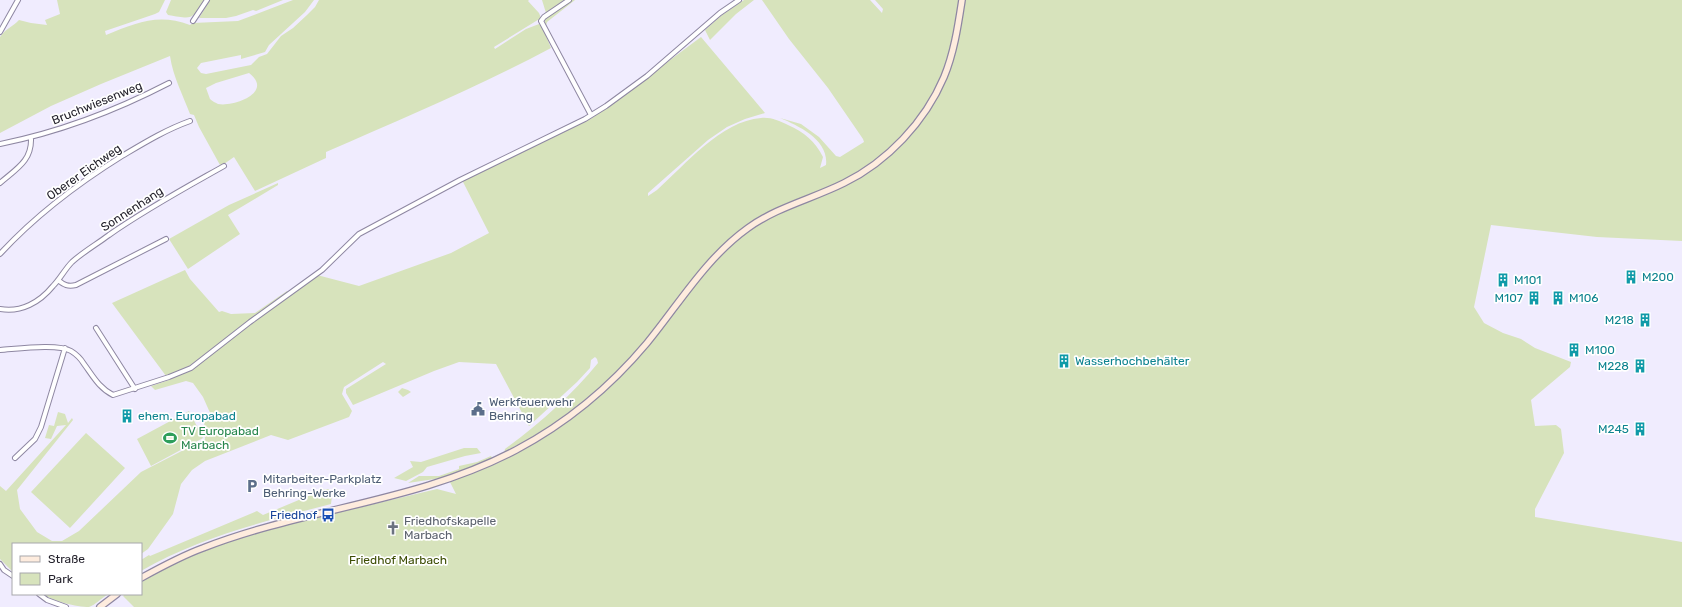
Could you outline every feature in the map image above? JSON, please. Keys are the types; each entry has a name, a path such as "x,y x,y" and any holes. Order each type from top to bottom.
{"main road":[{"path":"142,577 182,556 218,542 335,509 401,493 469,472 518,449 562,421 585,404 612,380 645,345 709,264 734,239 750,226 783,209 828,191 856,177 874,165 900,142 921,117 944,77 957,30 962,0"},
{"path":"100,607 116,595"}],"street":[{"path":"0,32 18,0"},
{"path":"193,21 208,0"},
{"path":"569,0 544,17 541,21 591,115"},
{"path":"0,350 50,347 70,350 84,363 93,378 104,391 113,395 135,389 191,368 250,322 322,270 359,234 460,180 591,115 606,106 648,76 720,13 738,0"},
{"name":"Bruchwiesenweg","path":"0,144 31,138 73,126 143,96 169,83"},
{"name":"Oberer Eichweg","path":"0,254 38,218 76,186 156,135 190,121"},
{"path":"0,183 28,157 31,150 31,138"},
{"name":"Sonnenhang","path":"0,309 14,310 32,304 43,297 71,263 82,254 138,215 224,166"},
{"path":"58,280 68,286 76,284 166,239"},
{"path":"96,328 135,389"},
{"path":"15,458 35,439 41,427 64,348"},
{"path":"0,564 4,570 12,575"},
{"path":"40,595 47,600 66,607"}],"green space":[{"path":"57,0 165,0 159,12 105,31 106,35 137,23 147,21 168,20 178,21 190,25 193,23 238,21 293,0 314,0 305,12 269,45 265,52 241,59 241,55 201,63 197,68 201,73 206,74 251,65 259,57 267,54 281,36 293,28 307,15 315,7 319,0 529,0 528,1 539,13 541,18 494,47 495,49 526,29 539,24 543,28 551,48 468,89 326,152 326,158 255,191 234,157 220,165 194,115 190,114 176,79 170,56 51,106 0,133 0,37 19,20 47,25 45,20 60,14","holes":["249,73 256,80 257,86 255,92 242,101 234,103 215,103 210,99 206,88 216,83"]},
{"path":"171,0 205,0 197,12 187,18 168,15 166,12"},
{"path":"210,0 283,0 256,11 253,10 236,16 226,18 199,18"},
{"path":"542,0 567,0 546,13"},
{"path":"571,0 575,0 547,22 546,26 544,23 545,19"},
{"path":"744,0 754,0 736,14 710,40 705,30 722,15"},
{"name":"Friedhof Marbach","path":"762,0 870,0 882,13 883,9 875,0 1682,0 1682,241 1597,237 1491,225 1474,307 1484,323 1503,333 1521,339 1535,348 1571,362 1570,367 1531,400 1535,426 1556,425 1561,429 1564,453 1535,509 1535,517 1682,542 1682,607 134,607 123,596 142,595 142,581 183,558 252,533 437,489 456,494 450,482 500,462 521,449 517,445 504,453 505,449 543,419 588,375 598,363 595,357 591,360 590,368 577,382 529,426 496,364 459,362 353,405 346,393 346,389 386,364 383,362 344,387 342,394 352,411 349,417 288,440 271,435 205,461 192,470 181,484 173,514 148,549 142,553 142,543 12,543 12,571 0,559 0,486 6,491 66,425 57,426 51,439 45,438 49,425 54,426 58,412 65,414 68,423 72,418 73,420 17,490 20,509 37,532 52,541 62,541 79,531 141,472 205,439 204,418 211,415 203,397 193,383 186,381 155,390 151,386 169,380 112,303 185,270 190,279 219,312 222,311 231,314 255,313 287,291 289,293 252,323 317,275 359,286 451,253 489,233 462,180 592,118 701,37 765,113 745,119 727,127 708,140 648,193 648,196 657,190 704,146 718,136 732,127 746,121 761,118 772,119 794,128 813,142 823,157 820,168 826,165 826,156 818,141 796,125 780,118 801,124 819,137 836,156 840,157 864,142 828,88 789,39"},
{"path":"278,183 278,185 228,215 240,234 188,269 169,239 229,205"},
{"path":"402,388 411,392 403,397 398,392"},
{"name":"TV Europabad Marbach","path":"189,411 203,438 151,466 137,439"},
{"path":"86,433 125,468 70,528 31,492"},
{"path":"464,448 477,448 481,453 427,467 423,472 406,481 394,478 413,467 410,461 421,462"},
{"path":"491,456 492,458 448,477 408,483 419,476 439,476 459,469 459,466 477,462"},
{"path":"325,489 329,489 332,496 331,504 209,539 163,559 142,570 142,559 149,555 150,556 257,511 263,515"},
{"path":"44,595 107,595 89,607 65,603"}],"place":[{"name":"M200","path":"1631,277"},
{"name":"M101","path":"1503,280"},
{"name":"M107","path":"1534,298"},
{"name":"M106","path":"1558,298"},
{"name":"M218","path":"1645,320"},
{"name":"M100","path":"1574,350"},
{"name":"Wasserhochbehälter","path":"1064,361"},
{"name":"M228","path":"1640,366"},
{"name":"Werkfeuerwehr Behring","path":"478,409"},
{"name":"ehem. Europabad","path":"127,416"},
{"name":"M245","path":"1640,429"},
{"name":"TV Europabad Marbach","path":"170,438"},
{"name":"Mitarbeiter-Parkplatz Behring-Werke","path":"252,486"},
{"name":"Friedhof","path":"328,515"},
{"name":"Friedhofskapelle Marbach","path":"393,528"}]}
